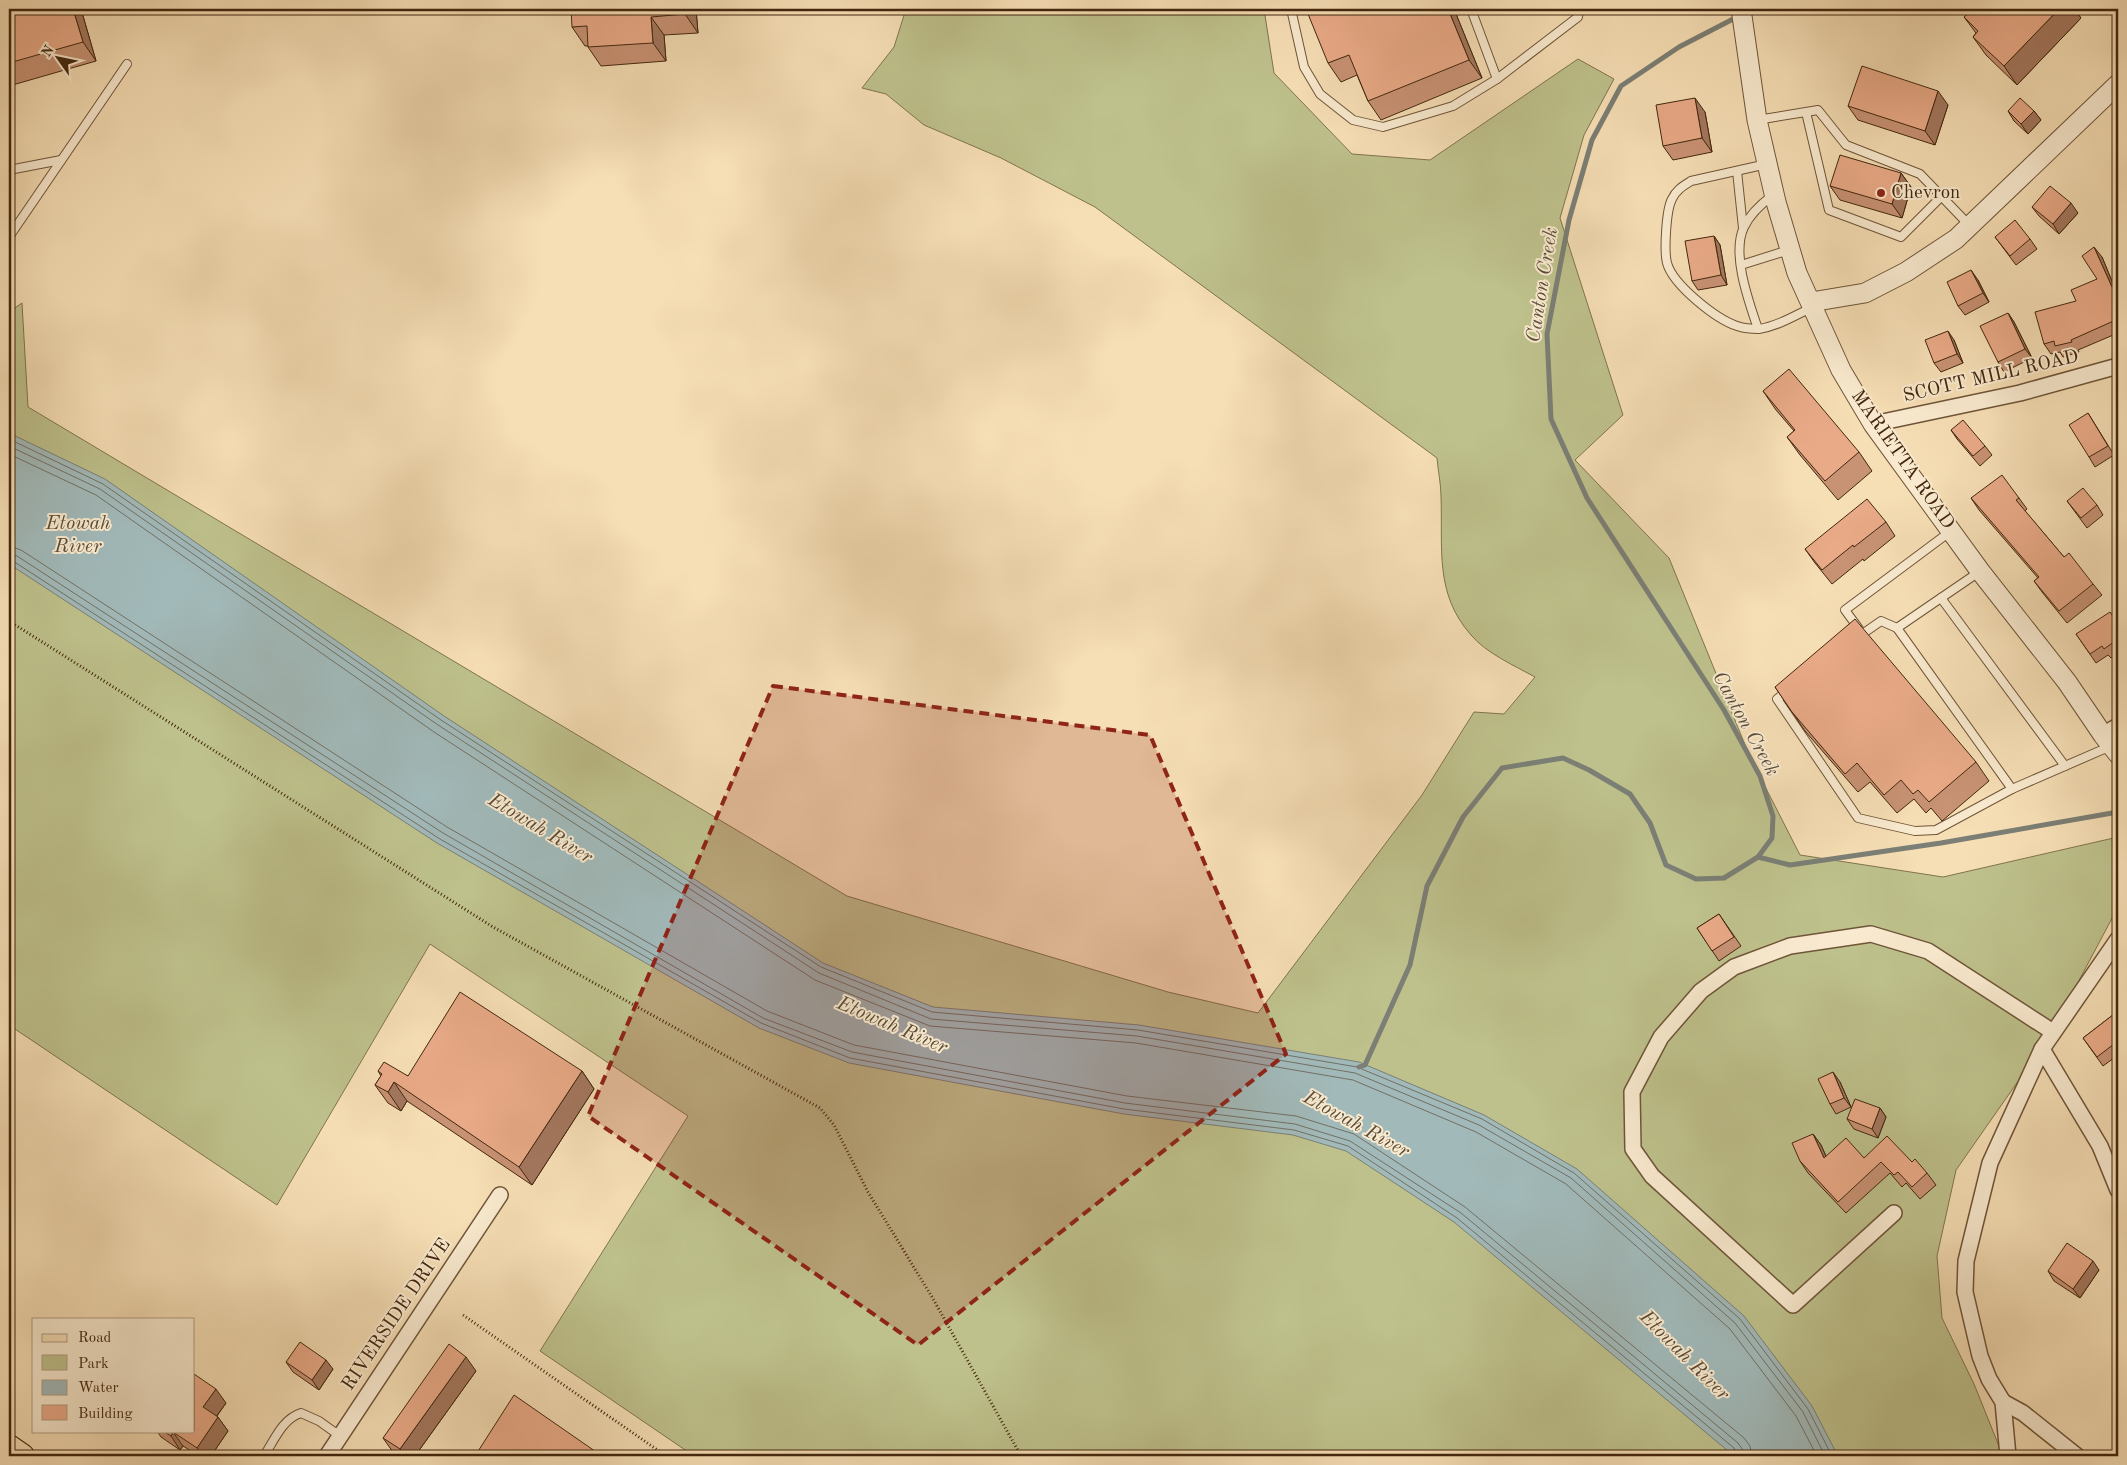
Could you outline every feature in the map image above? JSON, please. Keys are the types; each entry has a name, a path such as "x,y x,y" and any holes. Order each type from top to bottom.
{"main road":[{"path":"9,1447 22,1456"}],"street":[{"name":"MARIETTA ROAD","path":"1741,9 1757,120 1774,194 1796,273 1841,370 1873,424 1980,571 2113,740"},
{"path":"1812,305 1865,293 1906,272 1956,239 2118,84"},
{"name":"SCOTT MILL ROAD","path":"1873,424 2020,393 2118,366"},
{"path":"1894,1213 1793,1305 1652,1176 1634,1148 1632,1092 1661,1038 1701,991 1734,966 1790,946 1871,934 1928,951 2053,1032"},
{"path":"2008,1456 2002,1402 1989,1379 1980,1356 1965,1292 1966,1261 1990,1163 2042,1049 2118,939"},
{"path":"2042,1049 2100,1146 2118,1190"},
{"name":"RIVERSIDE DRIVE","path":"327,1456 500,1195"},
{"path":"2002,1402 2023,1413 2077,1456"}],"lane":[{"path":"1291,9 1304,67 1320,94 1353,120 1383,127 1453,106 1497,79 1578,17 1579,9"},
{"path":"1471,9 1497,79"},
{"path":"9,237 127,64"},
{"path":"1757,120 1818,110 1846,145 1920,174 1970,226"},
{"path":"1806,112 1829,210 1901,237 1942,196"},
{"path":"9,170 61,160"},
{"path":"1767,164 1691,181 1681,187 1671,200 1666,246 1667,264 1676,280 1720,318 1738,327 1758,329 1776,324 1812,305"},
{"path":"1737,171 1743,228 1740,247 1741,265 1758,329"},
{"path":"1743,228 1762,204 1774,194"},
{"path":"1741,265 1790,250"},
{"path":"1863,634 1845,610 1951,531"},
{"path":"1897,628 1980,571"},
{"path":"1941,598 2065,766"},
{"path":"1855,640 1881,621 1897,628 2012,789"},
{"path":"1792,688 1777,700 1858,818 1916,831 1936,830 2012,789 2065,766 2113,740"},
{"path":"264,1456 284,1424 301,1413 318,1421 340,1436"}],"path":[{"path":"9,621 493,927 820,1108 834,1125 868,1192 932,1298 1021,1456"},
{"path":"463,1315 666,1456"}],"highlighted area":[{"path":"773,686 1150,735 1286,1054 918,1345 588,1116"}],"green space":[{"path":"906,9 1264,9 1274,73 1352,154 1430,160 1578,59 1614,79 1584,135 1560,218 1623,415 1575,460 1669,558 1750,757 1800,855 1943,877 2118,837 2118,907 2049,1037 1956,1170 1937,1256 1942,1318 1974,1384 2003,1456 694,1456 540,1351 688,1116 430,944 277,1205 9,1025 9,312 22,303 28,407 847,896 1168,992 1258,1013 1422,795 1474,712 1504,714 1535,677 1501,659 1477,642 1459,619 1451,603 1443,569 1441,491 1437,458 1095,207 1001,158 924,125 886,94 862,88 894,47"}],"water":[{"name":"Etowah River","path":"9,433 105,479 444,716 823,963 933,1007 1139,1025 1359,1062 1484,1115 1577,1169 1744,1316 1812,1406 1838,1456 1734,1456 1454,1222 1346,1151 1293,1135 1124,1114 849,1063 759,1028 437,843 9,564"}],"building":[{"path":"9,9 73,9 83,42 9,63"},
{"path":"571,9 684,9 685,14 651,17 653,43 588,47 587,26 572,27"},
{"path":"1306,9 1448,9 1469,60 1368,101 1349,55 1328,63"},
{"path":"1973,9 2059,9 2004,66 1973,37 1978,31 1964,17"},
{"path":"1862,66 1938,91 1925,131 1848,106"},
{"path":"1695,98 1702,138 1663,146 1656,105"},
{"path":"2020,98 2034,111 2021,124 2008,111"},
{"path":"1840,155 1901,173 1892,204 1830,186"},
{"path":"2050,186 2071,203 2053,224 2032,207"},
{"path":"2015,220 2030,239 2010,256 1995,237"},
{"path":"1714,236 1721,275 1692,281 1685,241"},
{"path":"2094,247 2112,287 2118,283 2118,319 2071,340 2072,342 2055,346 2054,341 2044,344 2035,312 2076,301 2071,290 2097,279 2082,256"},
{"path":"1971,270 1983,293 1958,306 1947,282"},
{"path":"2008,313 2025,349 1998,362 1980,326"},
{"path":"1948,331 1957,354 1934,363 1925,340"},
{"path":"1789,369 1859,452 1825,481 1787,437 1795,430 1763,391"},
{"path":"2088,413 2108,446 2089,457 2069,425"},
{"path":"1963,420 1985,446 1973,456 1951,430"},
{"path":"2002,475 2019,498 2016,500 2064,557 2069,553 2093,584 2059,611 2034,581 2039,577 1971,498"},
{"path":"2083,488 2097,505 2081,518 2067,501"},
{"path":"1867,499 1886,522 1822,570 1805,549"},
{"path":"2110,612 2118,624 2118,639 2104,649 2102,646 2090,654 2076,634"},
{"path":"1855,619 1976,762 1929,802 1918,790 1913,794 1901,780 1884,795 1857,763 1845,774 1792,712 1775,687"},
{"path":"1719,914 1734,937 1712,951 1697,928"},
{"path":"460,992 582,1071 519,1167 394,1082 388,1092 375,1085 382,1074 378,1071 384,1062 408,1076"},
{"path":"2118,1011 2118,1041 2097,1057 2083,1038"},
{"path":"1833,1072 1844,1098 1830,1104 1818,1079"},
{"path":"1855,1099 1880,1108 1872,1129 1847,1119"},
{"path":"1813,1134 1824,1158 1846,1138 1864,1158 1887,1136 1912,1162 1915,1159 1927,1173 1912,1187 1898,1172 1894,1175 1881,1162 1838,1202 1800,1161 1792,1143"},
{"path":"2067,1243 2093,1261 2073,1289 2048,1271"},
{"path":"300,1342 326,1360 312,1380 286,1362"},
{"path":"449,1344 466,1357 400,1449 383,1438"},
{"path":"195,1375 216,1389 203,1407 218,1417 197,1448 173,1432 195,1432"},
{"path":"514,1395 602,1456 475,1456"},
{"path":"165,1432 173,1432 171,1436"}],"waterway":[{"name":"Canton Creek","path":"1359,1067 1365,1065 1410,965 1427,886 1463,817 1502,768 1563,758 1589,770 1630,794 1650,823 1666,865 1696,879 1724,878 1758,857 1772,838 1773,816 1760,776 1724,710 1587,498 1551,419 1547,334 1569,220 1592,140 1621,86 1679,47 1737,17"},
{"path":"1758,857 1790,865 1941,843 2118,812"}],"place":[{"name":"Chevron","path":"1881,193"}]}
